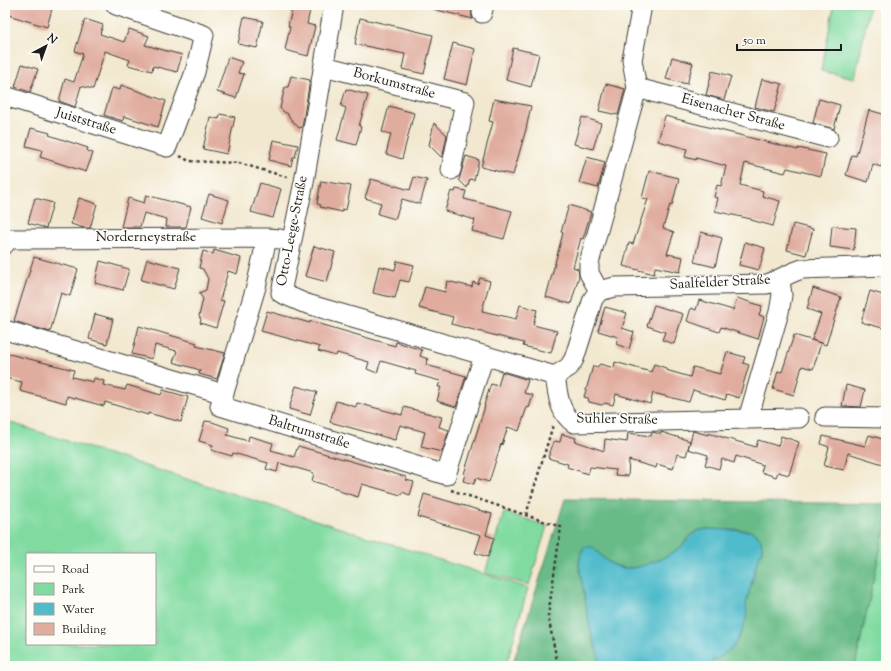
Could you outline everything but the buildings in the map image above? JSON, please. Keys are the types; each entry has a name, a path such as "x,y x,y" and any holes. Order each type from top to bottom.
{"street":[{"path":"116,5 204,35 194,72 167,147"},
{"name":"Otto-Leege-Straße","path":"334,5 304,182 281,293 304,303 555,376"},
{"path":"555,376 569,367 574,360 593,299 599,291 590,273 589,263 637,88 632,60 642,5"},
{"name":"Borkumstraße","path":"324,66 465,102 451,170"},
{"name":"Eisenacher Straße","path":"637,88 828,138"},
{"name":"Juiststraße","path":"5,96 167,147"},
{"name":"Norderneystraße","path":"5,244 7,239 267,238 291,240"},
{"name":"Baltrumstraße","path":"267,238 256,287 220,406 446,475"},
{"name":"Saalfelder Straße","path":"599,291 623,287 767,284 780,280 790,272 802,269 886,266"},
{"path":"780,280 782,295 779,312 748,419 799,418"},
{"path":"256,287 281,293"},
{"path":"5,330 224,394"},
{"path":"446,475 484,356"},
{"name":"Suhler Straße","path":"555,376 560,402 564,413 574,423 748,419"},
{"path":"825,416 886,418"}],"path":[{"path":"167,147 189,161 239,163 304,182"},
{"path":"526,515 560,402"},
{"path":"446,475 449,489 561,527 548,616 558,666"}],"green space":[{"path":"834,5 870,5 855,78 821,71"},
{"path":"5,421 528,588 506,666 5,666"},
{"path":"565,499 886,504 886,522 855,666 711,666 713,660 747,616 746,605 755,568 762,549 761,540 758,535 747,530 728,531 707,529 694,532 680,548 670,555 660,560 643,565 627,568 620,567 607,560 593,547 579,564 590,628 601,666 512,666"},
{"path":"504,512 547,526 529,585 485,573"},
{"path":"886,522 886,666 855,666"}],"water":[{"path":"708,529 751,531 758,535 761,540 762,550 755,568 746,605 747,616 741,633 734,646 719,658 713,660 711,666 601,666 590,628 579,564 584,547 593,547 600,555 613,565 635,568 667,556 681,547 698,531"}]}
